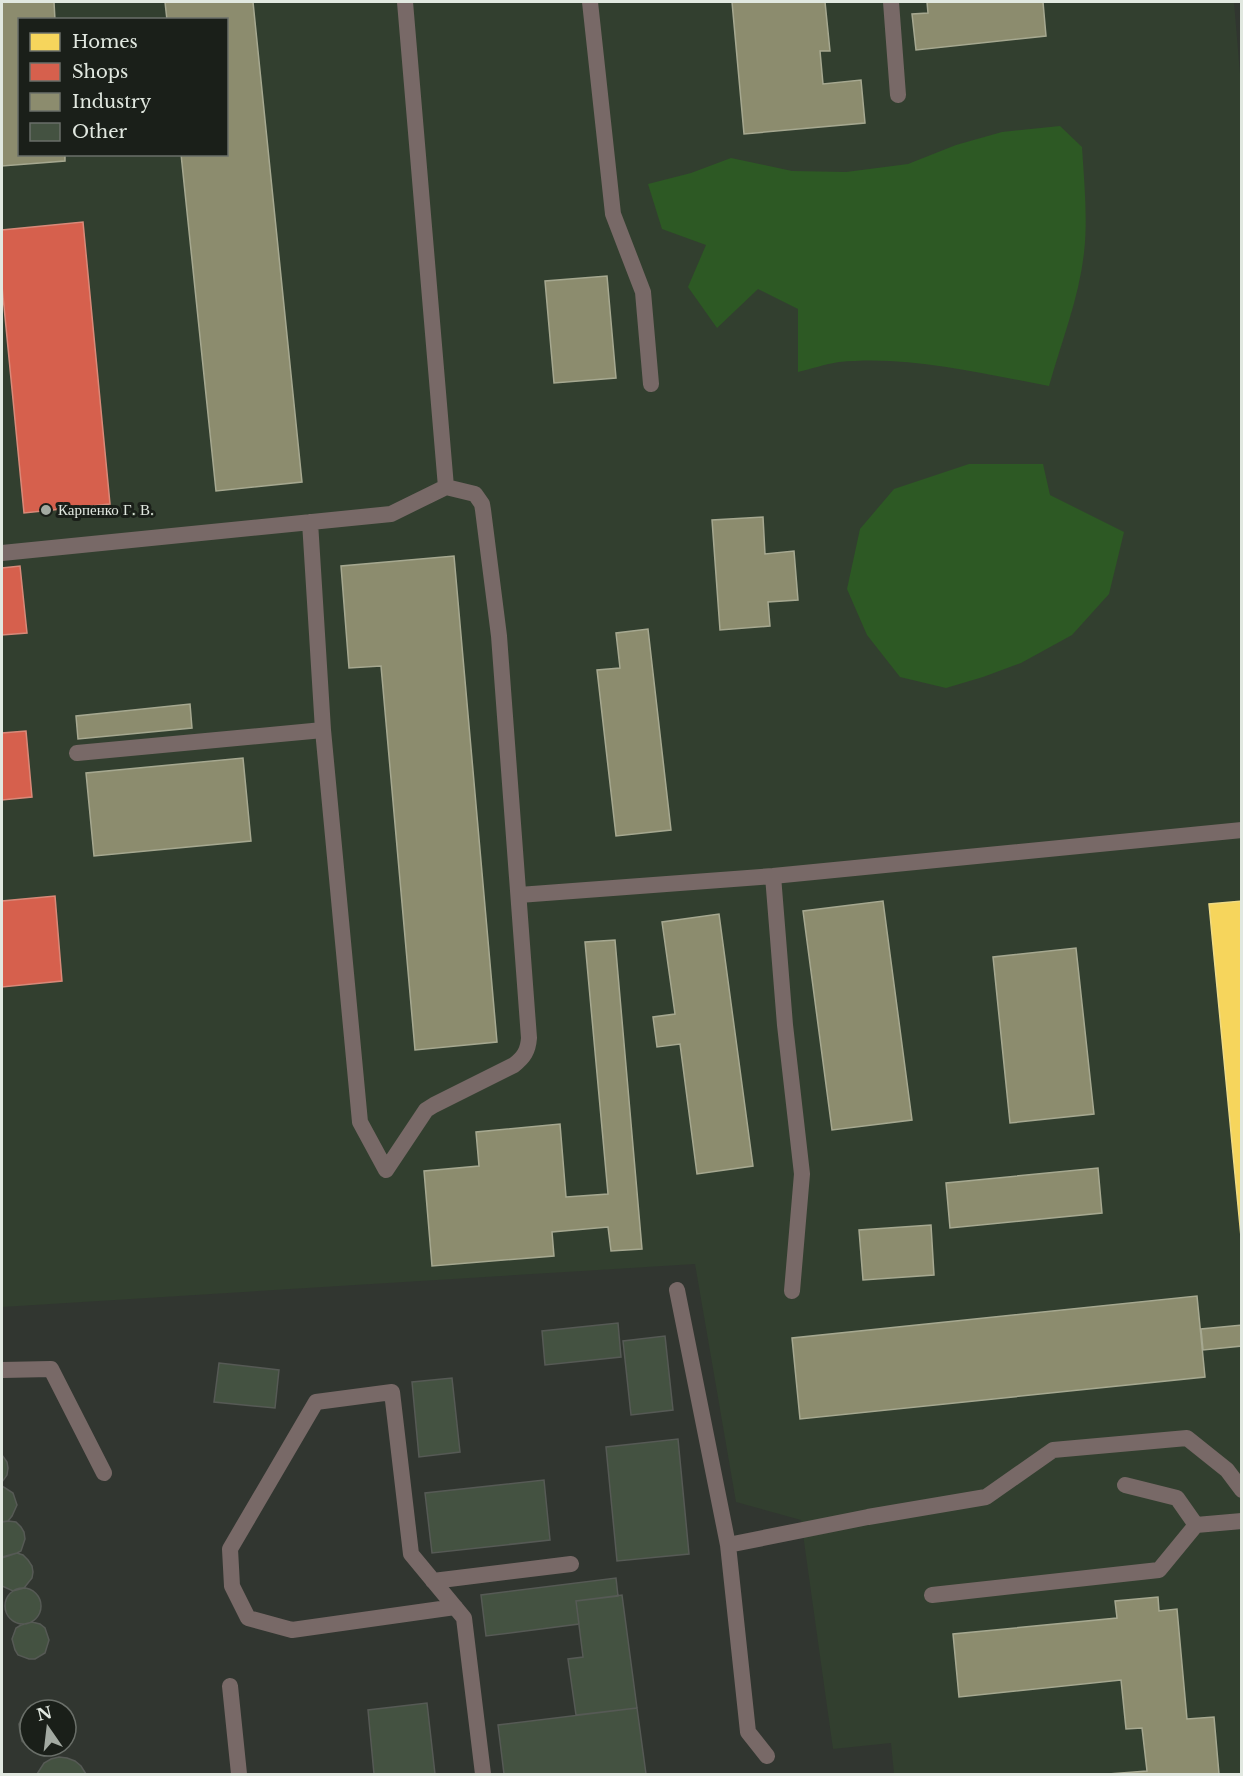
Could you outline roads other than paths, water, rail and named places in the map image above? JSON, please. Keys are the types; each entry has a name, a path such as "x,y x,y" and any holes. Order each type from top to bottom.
{"lane":[{"path":"405,2 446,487"},
{"path":"590,2 613,214 643,292 651,384"},
{"path":"891,2 898,95"},
{"path":"2,554 310,522 391,514 446,487 475,494 482,504 499,636 519,895 528,1049 523,1058 514,1065 429,1107 386,1170 360,1122 323,730 310,522"},
{"path":"77,753 323,730"},
{"path":"519,895 773,876 1242,830"},
{"path":"773,876 785,1025 802,1174 792,1291"},
{"path":"677,1290 728,1545 748,1732 766,1756"},
{"path":"2,1370 51,1369 104,1473"},
{"path":"454,1607 292,1630 248,1618 232,1586 230,1549 316,1402 392,1392 411,1554 464,1618 483,1774"},
{"path":"728,1545 868,1517 986,1497 1053,1450 1187,1438 1227,1470 1242,1490"},
{"path":"1125,1485 1177,1498 1196,1526"},
{"path":"932,1595 1159,1570 1196,1526 1242,1521"},
{"path":"433,1581 571,1564"},
{"path":"230,1686 239,1774"}],"place":[{"name":"Карпенко Г. В.","path":"46,510"}]}
